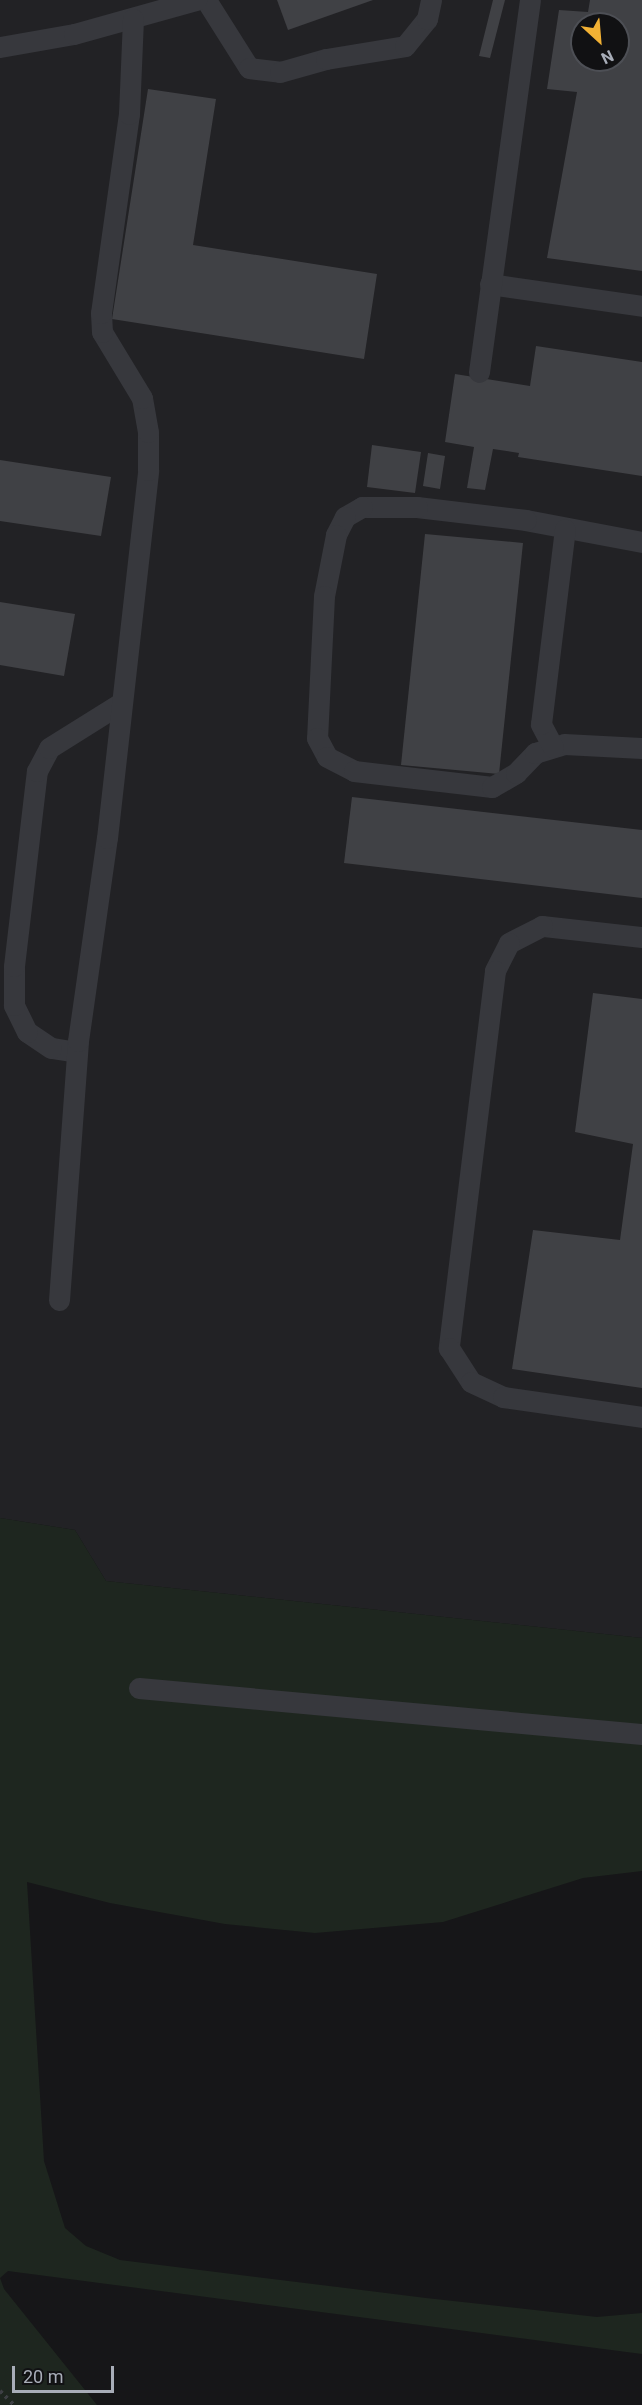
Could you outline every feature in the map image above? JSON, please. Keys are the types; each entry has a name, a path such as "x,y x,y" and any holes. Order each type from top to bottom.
{"lane":[{"path":"0,47 74,34 196,0"},
{"path":"206,0 249,68 280,72 326,59 405,46 427,19 431,0"},
{"path":"479,372 530,0"},
{"path":"59,1300 78,1052 148,471 148,432 142,398 102,332 100,313 129,114 133,19"},
{"path":"490,284 642,306"},
{"path":"642,542 526,520 417,507 362,507 345,516 336,536 324,596 317,738 327,757 354,771 492,787 516,773 535,753 553,747 595,743 642,748"},
{"path":"553,747 541,724 565,529"},
{"path":"78,1052 51,1048 27,1032 14,1005 14,966 37,771 49,748 121,703"},
{"path":"642,936 542,926 509,944 495,971 448,1348 471,1382 503,1397 642,1417"},
{"path":"139,1688 642,1734"}],"path":[{"path":"0,2391 14,2405"}],"shaded area":[{"path":"0,0 642,0 642,1638 106,1581 75,1530 0,1518"},
{"path":"0,1518 75,1530 106,1581 642,1638 642,1871 583,1878 443,1922 315,1933 225,1924 110,1903 27,1882 44,2161 65,2228 86,2246 120,2260 426,2298 597,2317 642,2313 642,2354 8,2271 0,2278"},
{"path":"0,2278 4,2289 97,2405 0,2405"}],"building":[{"path":"277,0 373,0 288,30"},
{"path":"493,0 505,0 490,58 479,56"},
{"path":"590,0 642,0 642,271 547,258 577,92 547,89 559,10 588,12"},
{"path":"148,89 216,99 193,245 377,274 364,359 112,319"},
{"path":"536,346 642,362 642,476 518,457 519,453 493,449 485,490 467,488 474,447 445,442 455,374 530,386"},
{"path":"372,445 421,452 415,493 367,487"},
{"path":"428,453 445,456 440,489 423,486"},
{"path":"0,460 111,477 101,536 0,521"},
{"path":"425,534 523,543 499,774 401,765"},
{"path":"0,602 75,614 64,676 0,665"},
{"path":"352,797 642,830 642,898 344,863"},
{"path":"593,993 642,999 642,1388 512,1369 533,1230 620,1240 633,1144 575,1132"}]}
